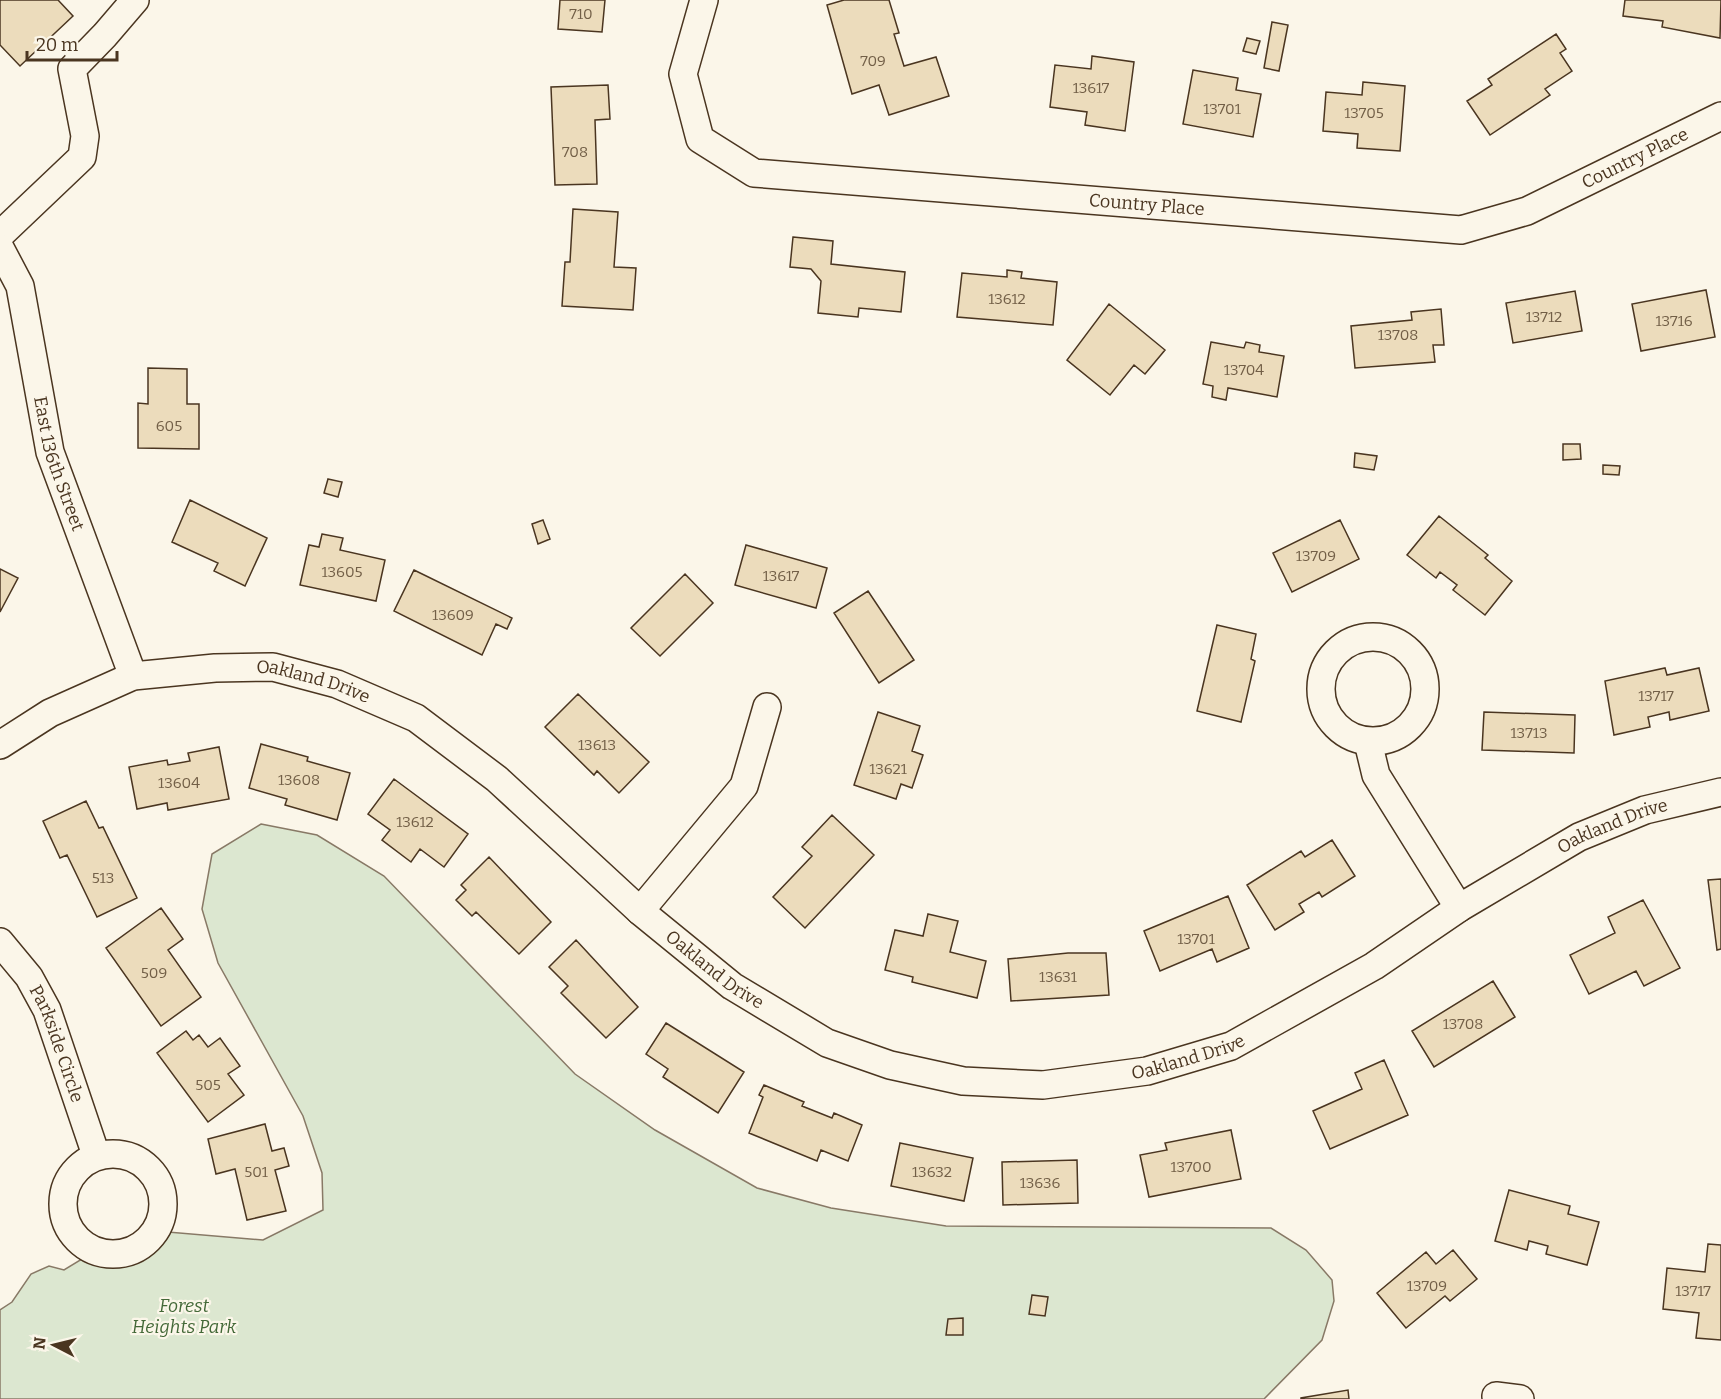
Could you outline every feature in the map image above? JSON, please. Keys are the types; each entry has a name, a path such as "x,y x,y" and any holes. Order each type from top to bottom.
{"street":[{"path":"0,235 82,157 85,136 72,69 135,0"},
{"name":"Country Place","path":"704,0 683,74 700,139 754,173 1461,230 1527,211 1721,116"},
{"name":"East 136th Street","path":"0,248 20,286 50,452 133,676"},
{"name":"Oakland Drive","path":"0,745 50,713 133,676 215,668 273,667 337,684 416,718 497,779 640,911 732,986 827,1043 890,1065 963,1081 1042,1085 1147,1071 1231,1046 1374,966 1459,908 1579,837 1645,810 1721,792"},
{"path":"640,911 744,786 767,707"},
{"path":"1368,741 1376,775 1459,908"},
{"name":"Parkside Circle","path":"0,942 29,977 47,1010 96,1155"}],"green space":[{"name":"Forest Heights Park","path":"261,824 317,835 384,876 575,1074 655,1130 757,1188 831,1208 946,1226 1271,1228 1306,1250 1332,1280 1334,1301 1322,1340 1264,1399 0,1399 0,1310 12,1302 31,1274 49,1266 64,1270 95,1251 121,1253 128,1251 142,1244 156,1231 263,1240 323,1210 322,1173 303,1116 218,963 202,909 212,854"}],"building":[{"path":"0,0 58,0 73,16 20,66 0,45"},
{"path":"560,0 605,0 602,32 558,29"},
{"path":"844,0 889,0 899,33 894,34 904,66 936,57 949,96 889,115 879,85 852,94 827,5"},
{"path":"1625,0 1721,0 1720,38 1662,27 1663,21 1623,16"},
{"path":"1272,22 1288,25 1279,71 1264,68"},
{"path":"1556,34 1566,49 1560,53 1572,71 1545,89 1550,95 1490,135 1467,101 1492,85 1488,79"},
{"path":"1247,38 1260,41 1256,54 1243,51"},
{"path":"1092,56 1134,62 1125,131 1085,125 1087,112 1050,107 1055,65 1091,69"},
{"path":"1193,70 1238,78 1236,90 1261,94 1253,137 1183,124"},
{"path":"1363,82 1405,86 1400,151 1357,148 1358,134 1323,131 1326,92 1362,95"},
{"path":"608,85 610,119 595,120 597,184 555,185 551,87"},
{"path":"573,209 618,212 614,267 636,268 633,310 562,306 565,262 570,262"},
{"path":"793,237 833,241 831,264 905,272 901,312 859,308 858,317 818,313 821,281 811,269 790,267"},
{"path":"1007,270 1022,272 1021,278 1057,282 1053,325 957,317 962,273 1007,277"},
{"path":"1706,290 1715,337 1641,351 1632,304"},
{"path":"1575,291 1582,331 1513,343 1506,303"},
{"path":"1109,304 1165,350 1145,374 1134,365 1110,395 1067,360"},
{"path":"1441,309 1444,345 1433,345 1435,362 1355,368 1351,326 1412,320 1411,312"},
{"path":"1211,342 1244,348 1246,342 1260,345 1259,352 1284,356 1277,397 1228,388 1226,400 1212,397 1213,386 1203,384"},
{"path":"148,368 187,369 187,404 199,404 199,449 138,448 138,403 148,404"},
{"path":"1563,444 1580,444 1581,459 1563,460"},
{"path":"1355,453 1377,456 1374,470 1354,467"},
{"path":"1603,465 1620,466 1619,475 1603,474"},
{"path":"328,479 342,482 338,497 324,493"},
{"path":"190,500 267,538 245,586 214,571 218,563 172,542"},
{"path":"1439,516 1488,555 1485,558 1512,581 1485,615 1453,590 1457,585 1440,572 1436,578 1407,555"},
{"path":"543,520 550,539 538,544 532,524"},
{"path":"1340,520 1359,559 1292,592 1273,553"},
{"path":"322,534 343,538 340,550 385,560 376,601 300,585 309,545 319,547"},
{"path":"746,545 827,568 816,608 735,585"},
{"path":"0,569 18,578 0,612"},
{"path":"414,570 512,618 507,629 496,624 482,655 394,611"},
{"path":"685,574 713,603 660,656 631,628"},
{"path":"868,591 914,660 879,683 834,613"},
{"path":"1217,625 1256,634 1251,659 1255,661 1241,722 1197,711"},
{"path":"1665,668 1667,675 1699,668 1709,711 1670,720 1669,712 1648,717 1650,727 1614,735 1605,681"},
{"path":"578,694 649,762 619,793 597,771 594,775 545,727"},
{"path":"878,712 920,726 912,751 923,755 912,788 901,784 896,799 854,785"},
{"path":"1484,712 1575,715 1574,753 1482,750"},
{"path":"261,744 308,757 307,761 350,773 337,820 285,805 287,799 249,788"},
{"path":"219,747 229,799 168,810 167,803 137,809 129,767 167,760 168,765 190,761 188,753"},
{"path":"394,779 468,834 444,867 420,849 411,862 382,840 390,830 368,814"},
{"path":"86,801 99,828 103,827 137,898 97,917 67,855 60,858 43,821"},
{"path":"832,815 874,855 805,928 773,897 812,856 802,847"},
{"path":"1332,840 1355,876 1322,897 1319,892 1299,904 1304,912 1275,930 1247,885 1301,851 1305,857"},
{"path":"489,857 551,922 519,954 476,912 472,916 456,900 466,890 461,885"},
{"path":"1721,879 1721,949 1717,950 1708,880"},
{"path":"1228,896 1249,948 1217,962 1212,949 1160,971 1144,931"},
{"path":"1643,900 1680,968 1644,986 1636,971 1589,994 1570,955 1615,933 1608,917"},
{"path":"161,908 183,939 168,950 201,997 161,1026 106,948"},
{"path":"928,914 958,921 950,952 986,961 977,998 912,982 913,977 885,970 895,930 923,936"},
{"path":"576,940 638,1007 606,1038 561,993 568,986 549,967"},
{"path":"1068,953 1106,953 1109,995 1011,1001 1008,959"},
{"path":"1493,981 1515,1017 1434,1067 1412,1031"},
{"path":"666,1023 744,1072 718,1113 663,1077 668,1069 646,1054"},
{"path":"186,1031 193,1040 199,1035 208,1047 220,1038 240,1066 228,1074 244,1095 208,1122 157,1053"},
{"path":"1384,1060 1408,1115 1330,1149 1313,1111 1362,1089 1355,1073"},
{"path":"764,1085 804,1102 802,1106 832,1118 834,1113 862,1125 848,1161 821,1150 817,1161 749,1133 763,1097 759,1095"},
{"path":"265,1124 272,1151 284,1148 289,1166 275,1170 286,1211 247,1220 235,1169 216,1174 208,1139"},
{"path":"1231,1130 1241,1179 1149,1197 1140,1155 1167,1150 1165,1143"},
{"path":"900,1143 973,1158 964,1201 891,1186"},
{"path":"1077,1160 1078,1203 1003,1205 1002,1162"},
{"path":"1509,1190 1570,1206 1568,1214 1599,1222 1587,1265 1546,1254 1548,1246 1529,1241 1527,1250 1495,1241"},
{"path":"1708,1244 1721,1245 1721,1340 1696,1338 1699,1313 1663,1309 1667,1268 1705,1272"},
{"path":"1453,1250 1477,1279 1450,1301 1445,1296 1406,1328 1377,1293 1426,1252 1436,1264"},
{"path":"1032,1295 1048,1297 1045,1316 1029,1314"},
{"path":"963,1318 963,1335 946,1335 948,1319"},
{"path":"1348,1390 1349,1399 1301,1399 1301,1398"}]}
